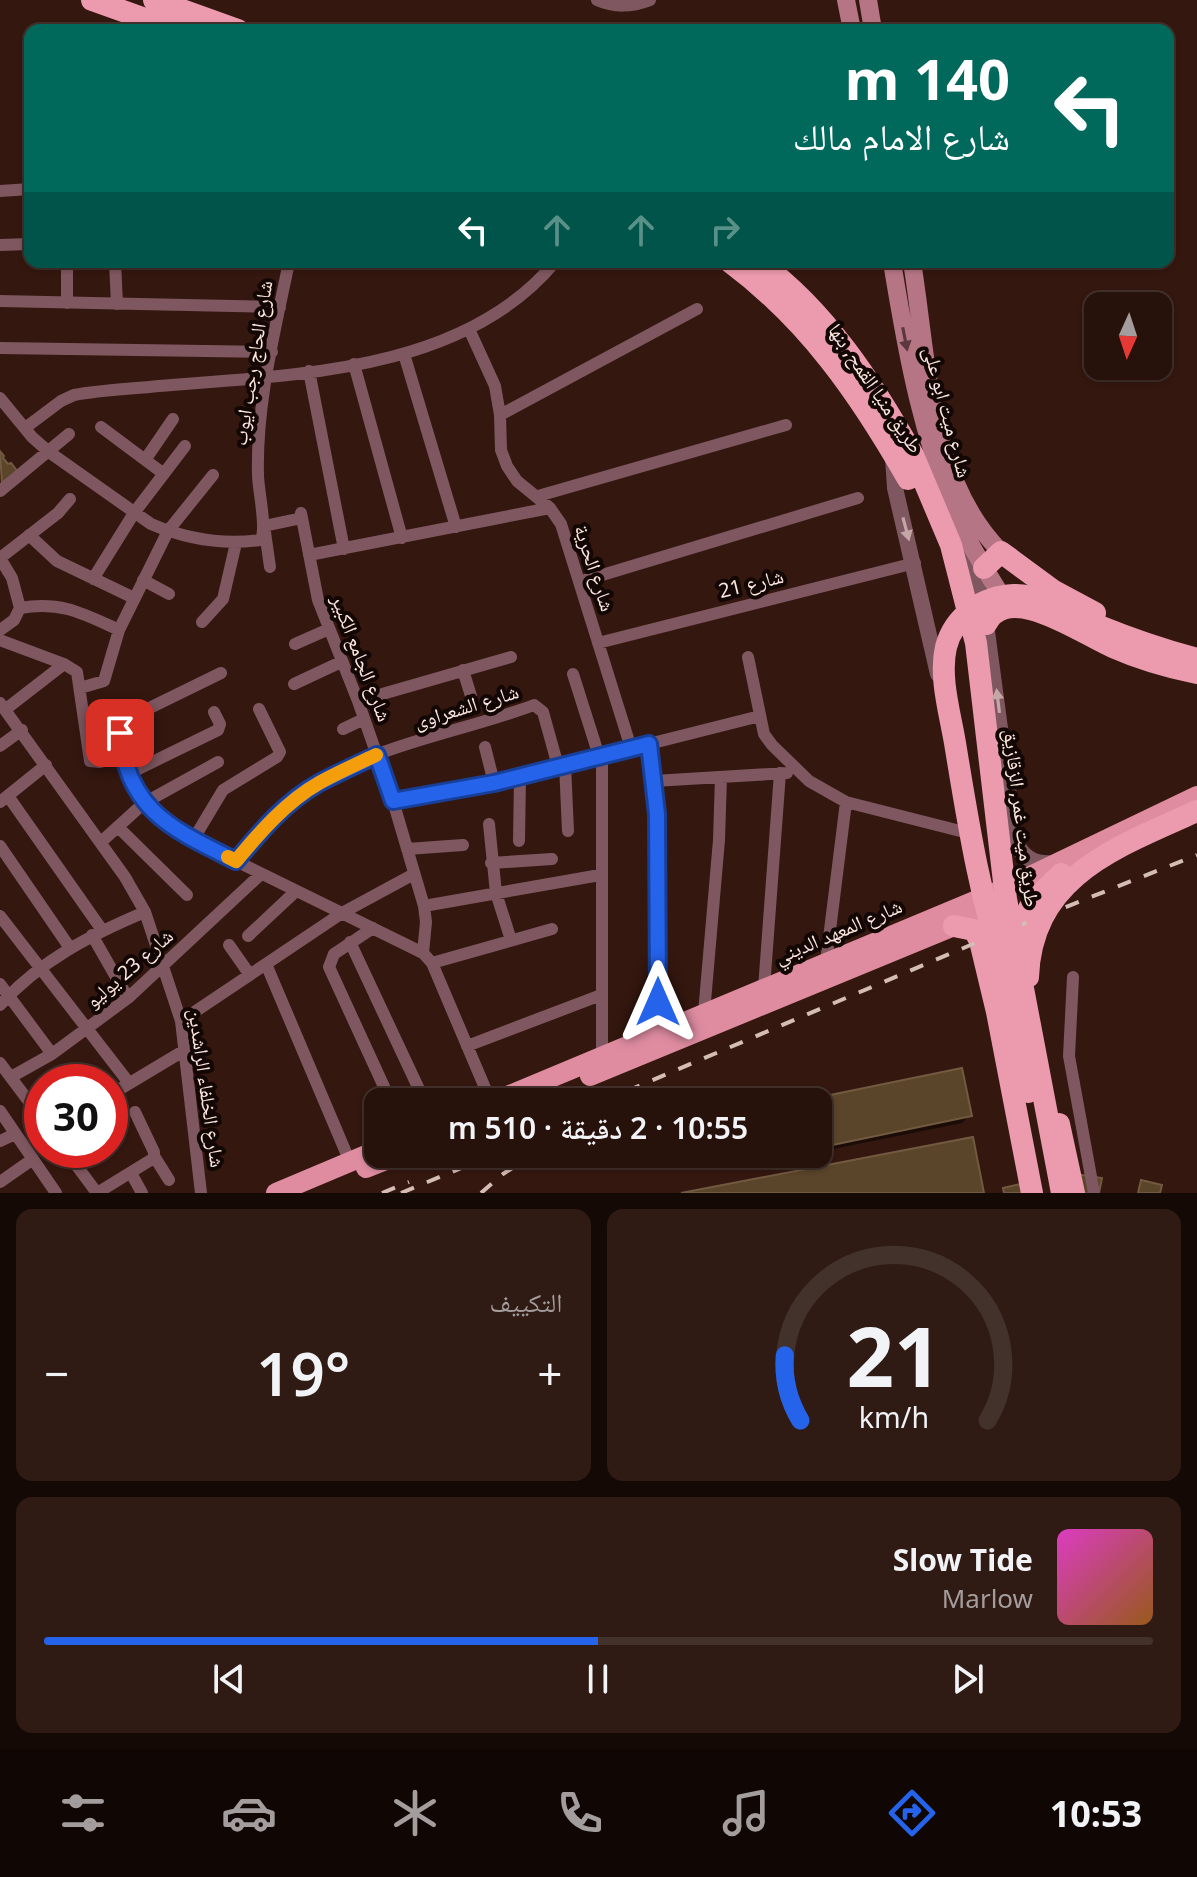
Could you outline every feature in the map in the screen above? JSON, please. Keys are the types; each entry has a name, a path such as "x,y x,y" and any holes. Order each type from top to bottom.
{"highway":[{"path":"92,0 159,24"},
{"path":"154,0 221,24"},
{"name":"طريق منيا القمح, بنها","path":"738,268 812,335 903,454"},
{"name":"طريق منيا القمح, بنها","path":"766,268 788,286 850,354 892,418 908,479"},
{"name":"طريق ميت غمر, الزقازيق","path":"903,454 951,545 976,643 1006,899 1062,1193"},
{"name":"طريق ميت غمر, الزقازيق","path":"908,479 938,548 956,613 1006,975 1047,1193"},
{"path":"993,560 1106,619 1161,640 1197,648"},
{"path":"1006,975 978,878 946,691 945,651 957,624 970,610 987,601 1025,595 1046,601 1120,635 1197,659"},
{"path":"986,624 993,613 1008,606 1041,612 1111,646 1197,673"},
{"path":"1030,1023 1029,960 1043,916 1069,880 1117,847 1197,811"},
{"name":"طريق ميت غمر, الزقازيق","path":"1057,868 1030,904 1024,924 1044,1053 1074,1193"},
{"path":"955,917 974,930 980,941 1032,1193"}],"main road":[{"path":"846,0 851,24"},
{"path":"868,0 872,24"},
{"name":"شارع ميت ابو على","path":"893,268 906,344 930,447 963,529 993,560"},
{"name":"شارع ميت ابو على","path":"913,268 932,395 945,451 969,512 993,560 1008,606"},
{"name":"شارع المعهد الديني","path":"559,1088 955,917 1197,796"},
{"name":"شارع المعهد الديني","path":"1057,868 1138,849 1197,823"},
{"name":"شارع المعهد الديني","path":"525,1088 826,962 955,917"},
{"path":"276,1193 364,1159"},
{"path":"307,1193 364,1166"}],"street":[{"path":"597,0 617,6 650,0"},
{"path":"0,191 24,189"},
{"path":"0,234 0,245 24,244"},
{"path":"67,268 67,303"},
{"path":"115,268 117,304"},
{"name":"شارع الحاج رجب ايوب","path":"270,567 259,501 258,452 288,268"},
{"path":"25,428 74,395 268,377 354,364 430,347 469,329 505,307 548,268"},
{"path":"0,301 280,307"},
{"path":"500,415 697,309"},
{"name":"شارع الحرية","path":"469,329 495,386 501,450 507,466 517,481 538,496 561,524 631,748"},
{"path":"0,348 272,352"},
{"path":"404,354 456,527"},
{"path":"354,364 402,538"},
{"path":"309,371 344,549"},
{"path":"0,398 49,452 134,513 168,531 236,543 260,540 264,529"},
{"path":"892,418 913,436 968,558 986,624 1015,840 1021,852 1034,862 1057,868"},
{"path":"145,460 173,419"},
{"path":"538,496 786,425"},
{"path":"101,427 164,474"},
{"path":"0,491 69,434"},
{"path":"93,579 134,513 185,446"},
{"path":"903,454 895,488 915,563 973,834 972,882 955,917"},
{"path":"80,688 102,684 106,679 119,630 168,531 213,475"},
{"path":"579,582 858,498"},
{"path":"0,630 18,616 20,608 12,578 0,558 58,513 70,499"},
{"path":"309,555 550,508"},
{"name":"شارع الجامع الكبير","path":"264,529 302,516 318,600 393,801 424,906 428,958 486,1088"},
{"path":"29,535 57,561 134,598"},
{"path":"202,622 223,599 236,543"},
{"name":"شارع 21","path":"598,643 915,563"},
{"path":"143,580 169,594"},
{"path":"20,608 56,605 73,609 119,630"},
{"path":"295,644 329,629"},
{"path":"0,640 77,672 90,761 100,762 125,756"},
{"path":"358,701 511,657"},
{"path":"748,657 768,740 798,772 846,802 973,834"},
{"path":"294,684 341,662"},
{"path":"3,706 64,664"},
{"path":"463,670 471,696"},
{"path":"221,673 127,719 120,733 130,773 144,803 165,823 428,958 552,929"},
{"path":"573,674 600,756 602,1056"},
{"name":"شارع الشعراوى","path":"236,861 260,832 307,791 377,755 534,705 543,712 562,766"},
{"name":"شارع الخلفاء الراشدين","path":"3,706 101,842 145,912 181,1021 201,1193"},
{"path":"193,840 223,790 277,757 280,752 259,709"},
{"path":"130,773 218,730 220,724 214,712"},
{"path":"393,801 494,783 760,716"},
{"path":"343,729 364,719"},
{"path":"0,746 22,730"},
{"path":"649,744 658,848 657,1033"},
{"path":"485,747 494,783"},
{"path":"101,842 144,803 218,762"},
{"path":"46,765 4,799 97,932 128,998"},
{"path":"562,766 568,831"},
{"path":"654,781 798,772"},
{"path":"764,988 780,773"},
{"path":"519,841 520,776"},
{"path":"704,1013 719,840 721,777"},
{"path":"826,962 846,802"},
{"path":"489,824 496,893 511,940"},
{"path":"118,827 187,895"},
{"path":"407,849 463,845"},
{"path":"0,846 70,948"},
{"path":"972,882 986,885 1000,881 1012,872 1021,852"},
{"path":"491,863 552,859"},
{"name":"شارع 23 يوليو","path":"11,1077 52,1054 128,998 261,874"},
{"path":"181,1021 342,913 414,874"},
{"path":"424,906 600,875"},
{"path":"248,936 296,891"},
{"path":"4,1000 38,969 70,948 97,932 145,912"},
{"path":"0,916 129,1083 185,1050"},
{"path":"373,928 334,954 329,967 385,1088"},
{"path":"350,942 418,1088"},
{"path":"229,945 250,975"},
{"path":"266,964 350,1162"},
{"path":"1073,977 1069,1056 1094,1193"},
{"path":"0,984 4,1000 52,1054"},
{"path":"467,1046 601,995"},
{"path":"0,1063 24,1095"},
{"path":"0,1111 24,1146"},
{"path":"135,1112 154,1156 169,1180"},
{"path":"0,1141 15,1134"},
{"path":"78,1168 97,1193 154,1156"},
{"path":"0,1182 24,1165"},
{"path":"39,1168 56,1193"},
{"path":"131,1173 142,1193"}],"building":[{"path":"0,451 18,472 2,484"},
{"path":"962,1068 972,1116 832,1145 832,1095"},
{"path":"973,1137 984,1193 681,1193 811,1168 832,1168 832,1164"},
{"path":"1075,1174 1102,1178 1099,1193 1077,1193"},
{"path":"1141,1180 1162,1185 1160,1193 1138,1193"},
{"path":"1020,1184 1022,1193 1004,1193 1003,1188"}],"railway":[{"path":"634,1088 980,941 1197,855"},
{"path":"401,1193 461,1168"},
{"path":"481,1193 512,1168"},
{"path":"382,1193 409,1182"}],"slow traffic":[{"path":"228,857 236,861 260,832 317,784 376,755"}],"route":[{"path":"120,733 130,773 144,803 179,833 236,861 260,832 302,795 317,784 377,755 393,801 494,783 649,744 657,814 658,1002"}]}
